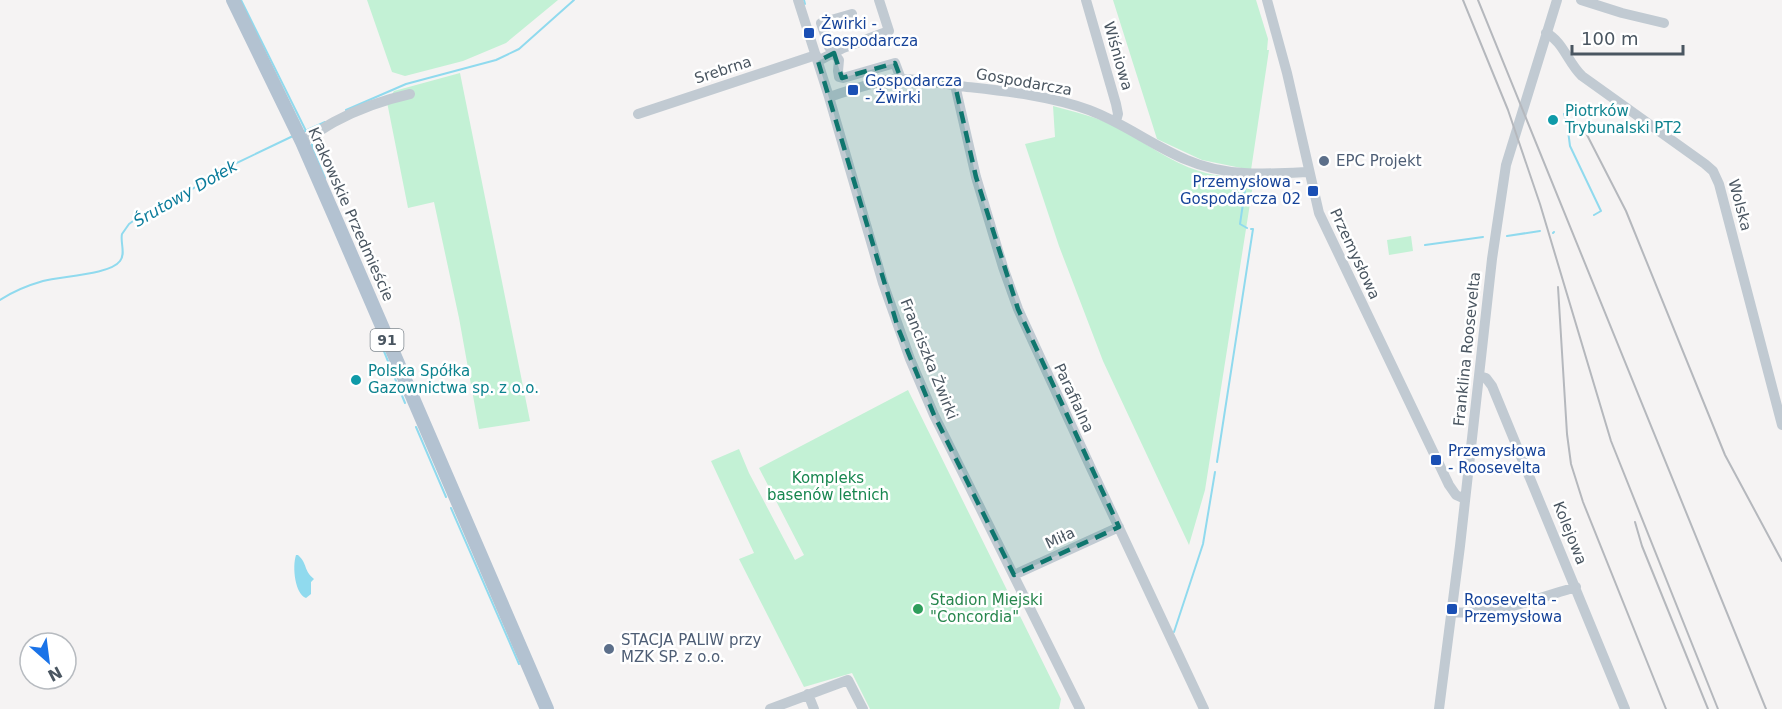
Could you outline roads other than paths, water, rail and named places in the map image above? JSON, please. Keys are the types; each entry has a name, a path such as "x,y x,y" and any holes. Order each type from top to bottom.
{"main road":[{"name":"Krakowskie Przedmieście","path":"233,0 302,142 547,709"}],"street":[{"name":"Franciszka Żwirki","path":"798,0 898,328 934,416 1080,709"},
{"name":"Srebrna","path":"639,114 834,53 889,31 879,0"},
{"name":"Wiśniowa","path":"1086,0 1116,104 1118,114 1116,121"},
{"name":"Przemysłowa","path":"1267,0 1287,73 1318,213 1449,484 1456,495 1465,499"},
{"name":"Franklina Roosevelta","path":"1439,709 1492,259 1506,165 1557,0"},
{"path":"1581,0 1664,23"},
{"path":"852,14 821,23 829,47 839,60 838,74 841,78 895,63 902,79"},
{"name":"Wolska","path":"1546,33 1554,37 1573,67 1586,79 1715,173 1782,424"},
{"name":"Gospodarcza","path":"829,97 880,82 902,79 1054,100 1116,121 1186,160 1215,170 1258,174 1308,172"},
{"name":"Parafialna","path":"955,85 976,177 1014,298 1204,709"},
{"path":"302,142 363,108 386,99 410,94"},
{"name":"Kolejowa","path":"1479,376 1486,378 1492,386 1625,709"},
{"name":"Miła","path":"1014,575 1119,527"},
{"path":"1451,612 1468,614 1489,611 1576,587"},
{"path":"770,709 848,681 863,709"},
{"path":"808,694 814,709"}],"water":[{"path":"296,555 301,558 308,573 314,579 311,582 311,594 306,598 299,591 295,580"}],"waterway":[{"path":"241,0 306,131"},
{"name":"Śrutowy Dołek","path":"346,110 406,84 496,60 519,49 574,0"},
{"path":"804,0 805,4"},
{"path":"1564,114 1570,146 1601,211 1594,215"},
{"name":"Śrutowy Dołek","path":"303,132 325,122"},
{"name":"Śrutowy Dołek","path":"0,300 43,281 96,272 115,266 123,255 122,234 129,224 144,213 180,197 220,171 293,136"},
{"path":"312,141 312,148 325,178"},
{"path":"1246,183 1240,224 1247,228"},
{"path":"1217,462 1253,229 1251,229"},
{"path":"1507,236 1540,231"},
{"path":"1425,245 1483,237"},
{"path":"379,339 405,403"},
{"path":"416,427 446,497"},
{"path":"1174,632 1203,544 1215,472"},
{"path":"451,508 519,664"}],"railway":[{"path":"1463,0 1508,110 1540,204 1611,441 1718,709"},
{"path":"1478,0 1766,709"},
{"path":"1586,133 1626,211 1725,455 1782,561"},
{"path":"1558,287 1571,464 1583,502 1666,709"},
{"path":"1635,522 1642,546 1708,709"}],"place":[{"name":"Żwirki - Gospodarcza","path":"809,33"},
{"name":"Gospodarcza - Żwirki","path":"853,90"},
{"name":"Piotrków Trybunalski PT2","path":"1553,120"},
{"name":"EPC Projekt","path":"1324,161"},
{"name":"Przemysłowa - Gospodarcza 02","path":"1313,191"},
{"name":"Polska Spółka Gazownictwa sp. z o.o.","path":"356,380"},
{"name":"Przemysłowa - Roosevelta","path":"1436,460"},
{"name":"Stadion Miejski \"Concordia\"","path":"918,609"},
{"name":"Roosevelta - Przemysłowa","path":"1452,609"},
{"name":"STACJA PALIW przy MZK SP. z o.o.","path":"609,649"}],"park label":[{"name":"Kompleks basenów letnich","path":"828,486"}]}
